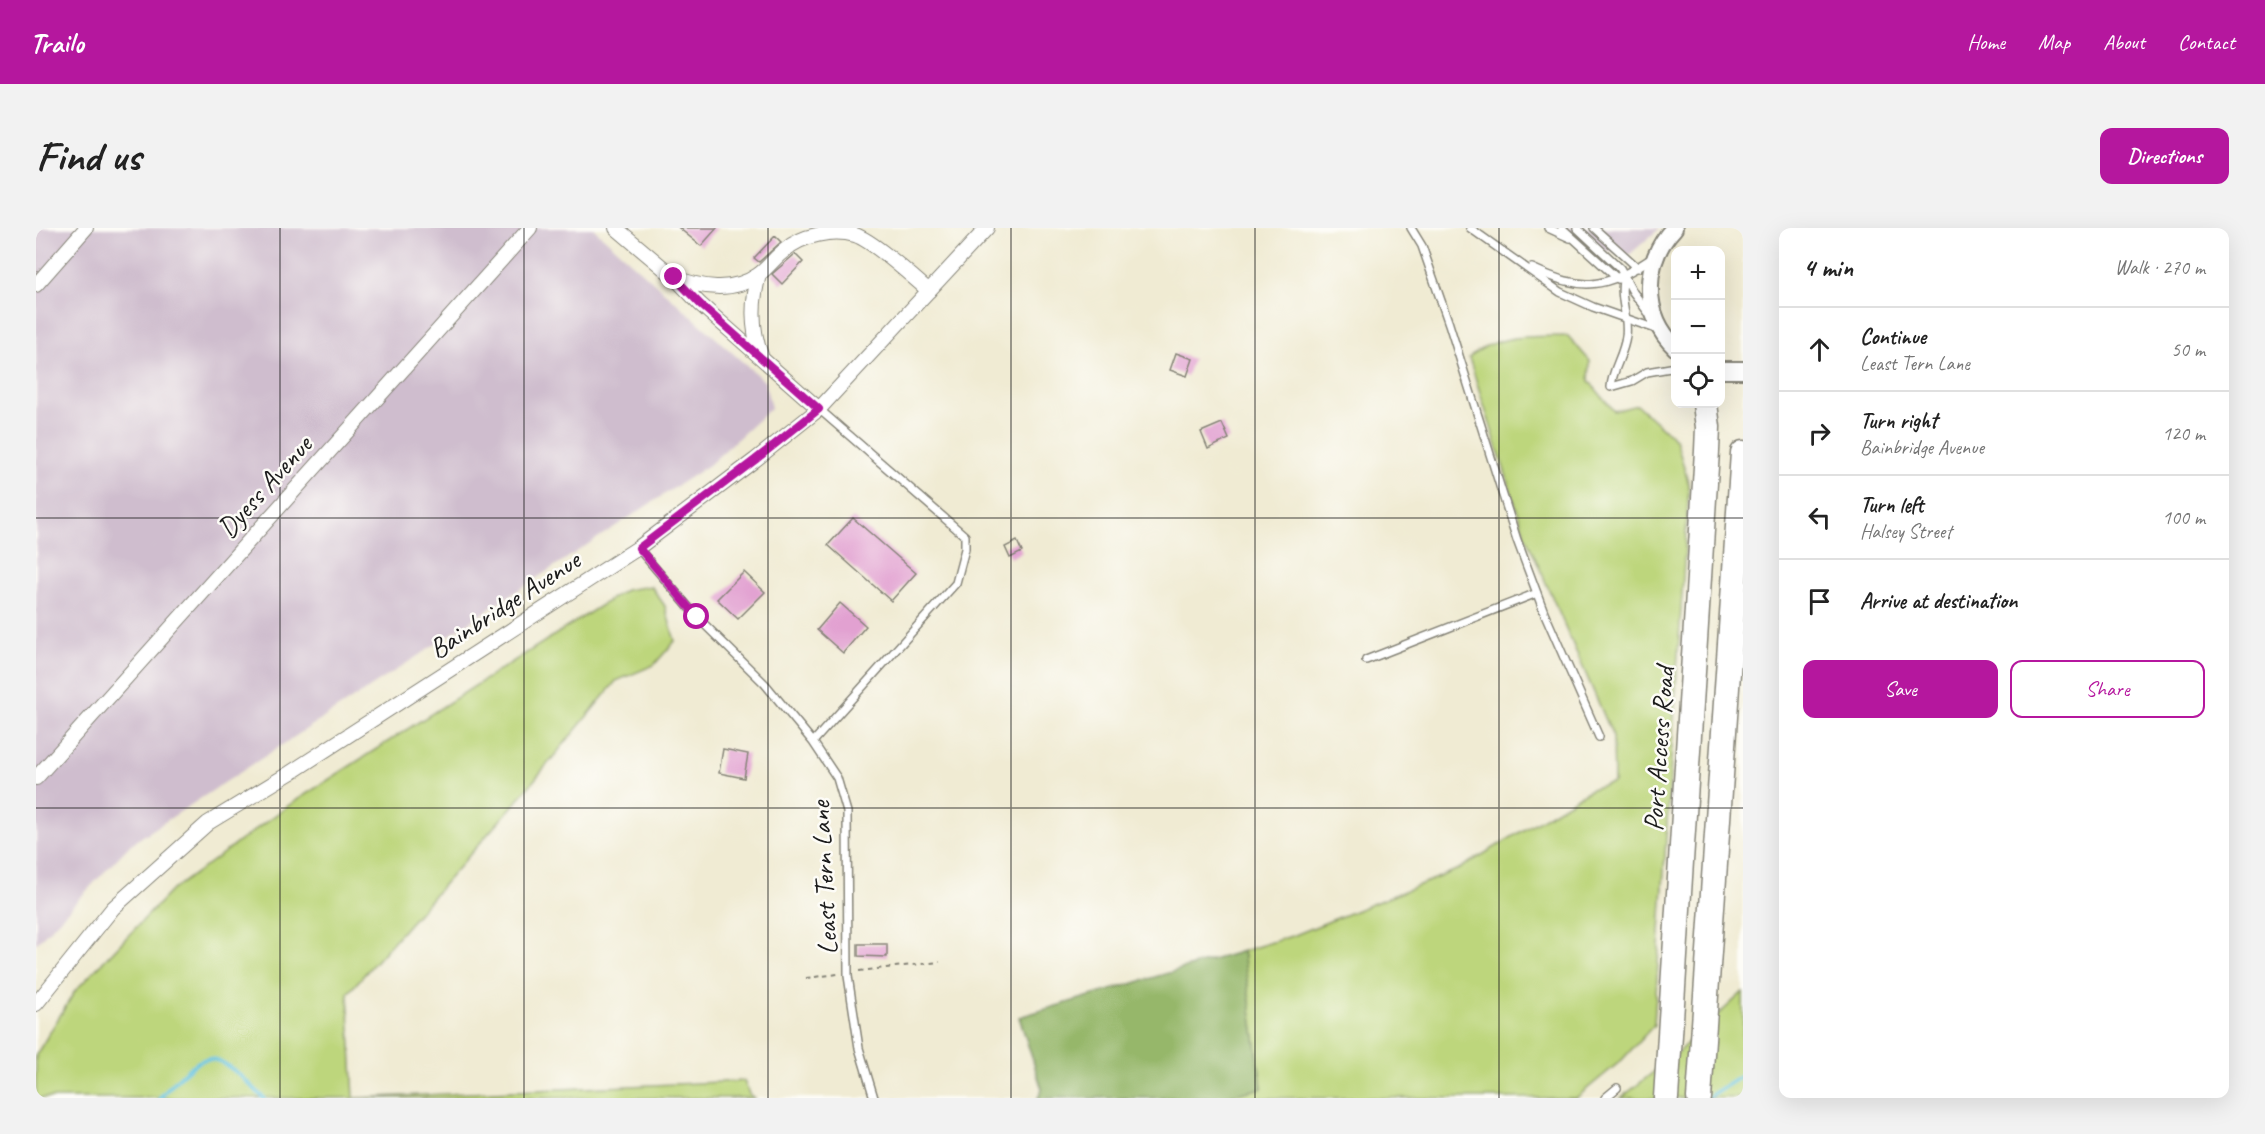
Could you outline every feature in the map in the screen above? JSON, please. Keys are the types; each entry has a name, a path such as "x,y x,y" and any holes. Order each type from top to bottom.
{"highway":[{"name":"Port Access Road","path":"1666,1098 1707,451 1708,427 1706,408"},
{"path":"1699,1098 1742,462"}],"street":[{"path":"36,285 86,228"},
{"name":"Dyess Avenue","path":"36,778 530,228"},
{"path":"616,228 674,277 700,304 819,409"},
{"name":"Bainbridge Avenue","path":"36,1004 113,908 208,823 290,773 639,548 819,409 987,228"},
{"path":"1671,342 1660,328 1651,307 1648,264 1674,228"},
{"path":"674,277 704,287 730,286 759,275 787,248 807,237 831,234 856,235 929,291"},
{"path":"759,275 752,309 755,338 762,357"},
{"path":"1725,370 1743,370"}],"lane":[{"path":"1411,228 1422,246 1449,324 1517,540 1537,593 1599,737"},
{"path":"1470,228 1567,296 1593,307 1660,328"},
{"path":"1548,228 1575,239"},
{"path":"1562,228 1633,292 1660,328"},
{"path":"1577,228 1625,274 1633,292"},
{"path":"1594,228 1648,264"},
{"path":"1521,263 1547,275 1576,284 1592,285 1619,280 1625,274 1648,264"},
{"path":"1619,280 1627,335 1624,349 1612,375 1611,387 1632,381 1647,372 1671,368"},
{"path":"813,742 956,583 965,549 965,536 819,409"},
{"name":"Least Tern Lane","path":"639,548 697,617 765,684 813,742 837,778 847,812 848,973 859,1048 874,1098"},
{"path":"1365,660 1537,593"},
{"path":"1605,1098 1617,1088"}],"path":[{"path":"806,978 940,962"}],"shaded area":[{"path":"36,228 593,228 765,382 771,408 709,465 131,844 36,944"},
{"path":"1559,228 1660,228 1629,255 1579,246"}],"green space":[{"path":"1568,336 1590,361 1589,381 1614,411 1637,405 1676,440 1689,485 1654,1025 1622,1060 1576,1098 1219,1098 1262,1088 1243,951 1295,935 1459,869 1591,789 1614,782 1613,736 1525,535 1469,358 1479,350 1503,340"},
{"path":"651,586 665,606 675,641 654,665 616,681 517,801 348,993 354,1098 36,1098 36,1055 75,991 171,891 292,803 625,590"},
{"path":"1243,951 1262,1088 1219,1098 1038,1098 1042,1089 1019,1017"},
{"path":"1743,992 1743,1098 1621,1098 1670,1059"},
{"path":"744,1081 749,1094 754,1098 354,1098"}],"building":[{"path":"679,228 717,228 701,246"},
{"path":"775,236 781,242 759,262 754,258"},
{"path":"795,254 803,262 782,284 772,274"},
{"path":"1176,353 1193,359 1187,376 1170,370"},
{"path":"1222,423 1229,439 1208,449 1201,432"},
{"path":"853,518 916,573 891,601 828,545"},
{"path":"1017,541 1022,552 1010,558 1005,547"},
{"path":"744,572 765,592 738,619 717,599"},
{"path":"840,603 866,626 843,653 817,630"},
{"path":"723,749 748,754 744,778 719,773"},
{"path":"858,944 887,944 887,957 858,956"}],"waterway":[{"path":"160,1098 188,1069 207,1059 214,1059 229,1067 264,1098"},
{"path":"1707,1098 1743,1075"}],"route":[{"path":"674,277 700,304 819,409 639,548 697,617"}]}
